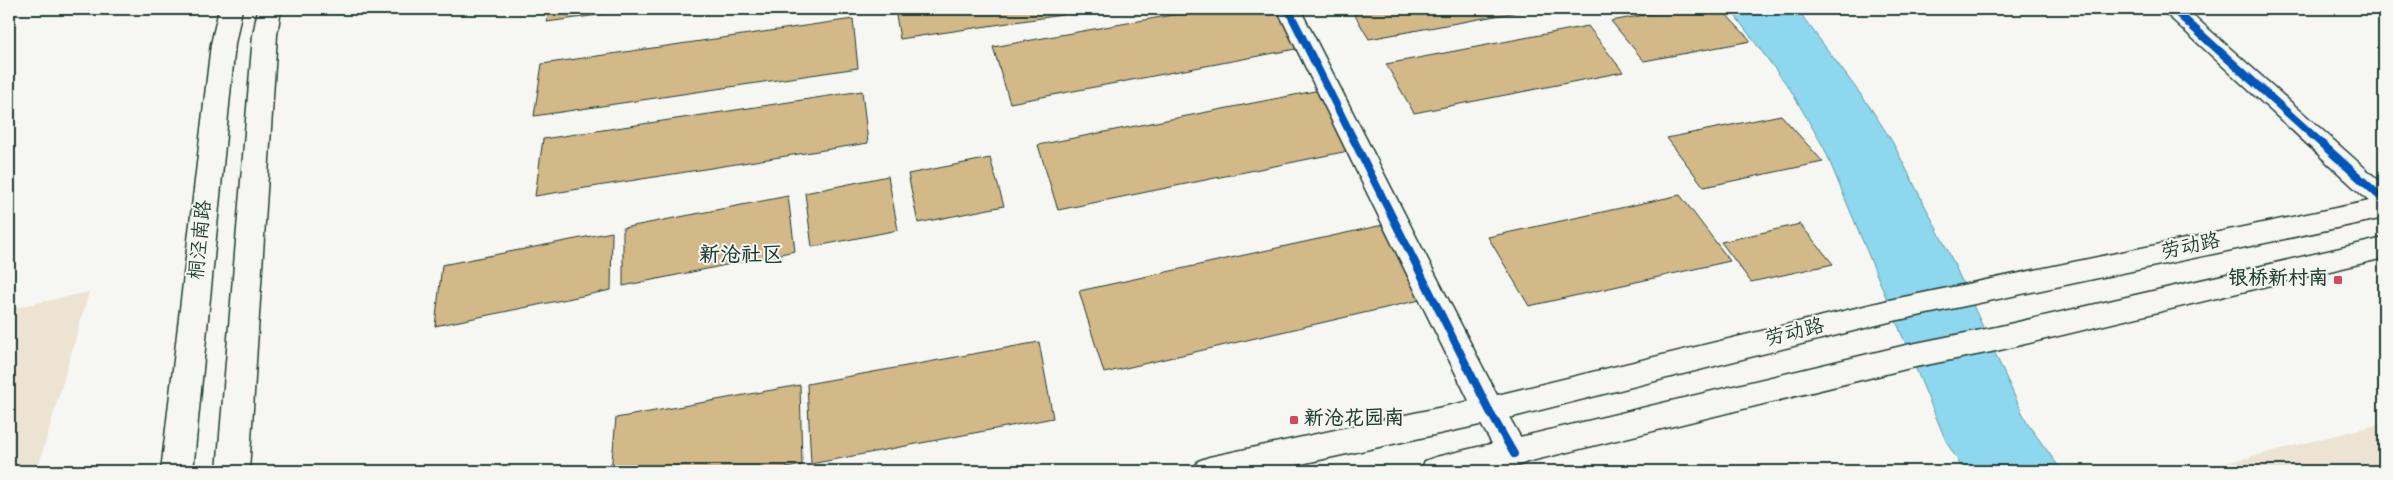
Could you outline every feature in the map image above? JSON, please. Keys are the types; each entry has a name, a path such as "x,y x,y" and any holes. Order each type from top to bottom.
{"main road":[{"name":"桐泾南路","path":"177,471 223,44 230,9"},
{"path":"233,471 265,35 269,9"},
{"path":"1288,9 1489,410 1514,454"},
{"path":"2172,9 2384,200"},
{"name":"劳动路","path":"1209,471 1489,410 1889,311 2384,208"},
{"path":"1436,471 1514,454 1906,358 1996,339 2384,248"}],"shaded area":[{"path":"89,292 37,471 9,471 9,309"},
{"path":"2384,423 2384,471 2195,471"}],"water":[{"path":"1730,9 1797,9 1870,107 1893,143 1949,253 2027,423 2062,471 1964,471 1946,441 1824,148 1790,89"}],"building":[{"path":"549,9 641,9 547,22"},
{"path":"895,9 1061,9 1062,15 900,39"},
{"path":"1206,9 1280,9 1301,48 1010,103 993,47"},
{"path":"1351,9 1534,9 1369,39"},
{"path":"1678,9 1721,9 1751,41 1644,61 1611,21"},
{"path":"853,19 858,68 534,116 542,64"},
{"path":"1588,26 1623,72 1414,113 1386,64"},
{"path":"1320,90 1353,150 1058,210 1038,145"},
{"path":"862,91 868,143 535,196 543,139"},
{"path":"1781,115 1823,162 1704,187 1667,138"},
{"path":"990,158 1004,206 918,223 908,174"},
{"path":"888,176 898,230 812,247 805,193"},
{"path":"1680,195 1730,261 1529,306 1488,237"},
{"path":"788,196 795,251 623,286 623,228"},
{"path":"1392,223 1433,297 1104,373 1079,291"},
{"path":"1800,224 1833,264 1751,282 1721,242"},
{"path":"612,232 611,290 435,326 442,265"},
{"path":"1039,342 1053,418 811,464 807,384"},
{"path":"800,385 802,465 771,471 611,471 616,418"}],"cycle path":[{"path":"1288,9 1489,410 1514,454"},
{"path":"2173,9 2384,200"}],"place":[{"name":"银桥新村南","path":"2338,280"},
{"name":"新沧花园南","path":"1294,420"}],"district":[{"name":"新沧社区","path":"741,257"}]}
